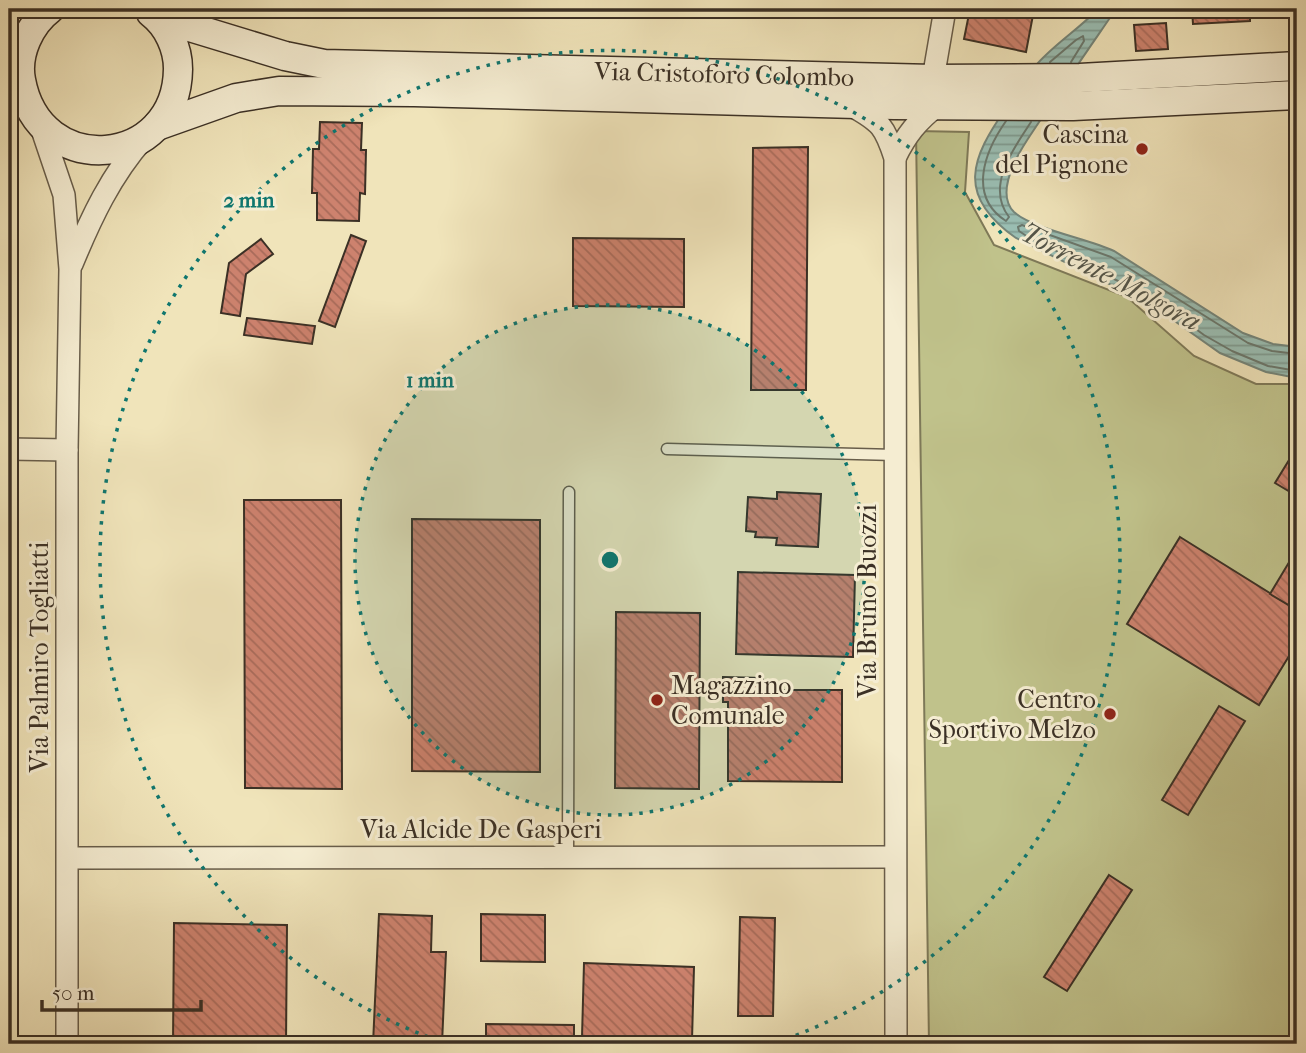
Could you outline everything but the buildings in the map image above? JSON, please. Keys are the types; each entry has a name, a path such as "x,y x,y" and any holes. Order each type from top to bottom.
{"street":[{"path":"895,158 935,92 945,9"},
{"path":"9,35 48,11"},
{"path":"28,116 20,75 22,52 30,31 48,11"},
{"path":"151,131 170,107 178,84 178,60 171,37 152,12"},
{"name":"Via Cristoforo Colombo","path":"152,12 285,56 324,64 935,92 972,92 1080,78 1297,66"},
{"name":"Via Cristoforo Colombo","path":"28,116 57,139 79,148 102,151 125,146 151,131 236,98 279,91 847,104 935,92"},
{"name":"Via Cristoforo Colombo","path":"972,92 1073,106 1297,95"},
{"name":"Via Bruno Buozzi","path":"847,104 880,122 887,133 895,158 896,1044"},
{"name":"Via Palmiro Togliatti","path":"28,116 64,195 70,269 67,450 67,1044"},
{"name":"Via Palmiro Togliatti","path":"70,269 104,193 132,151 151,131"},
{"path":"9,449 67,450"},
{"name":"Via Alcide De Gasperi","path":"68,858 895,857"}],"lane":[{"path":"667,449 895,455"},
{"path":"569,492 569,857"}],"green space":[{"name":"Centro Sportivo Melzo","path":"916,131 969,132 965,192 994,245 1127,297 1194,356 1256,384 1297,384 1297,1044 929,1044"}],"water":[{"name":"Torrente Molgora","path":"1098,9 1116,9 1019,153 1008,184 1010,207 1034,224 1114,251 1243,333 1273,344 1297,347 1297,378 1266,372 1220,353 1152,305 1016,238 984,207 977,192 975,176 984,144 994,126 1038,63"}],"place":[{"name":"Cascina del Pignone","path":"1142,149"},
{"name":"Magazzino Comunale","path":"657,700"},
{"name":"Centro Sportivo Melzo","path":"1110,714"}]}
